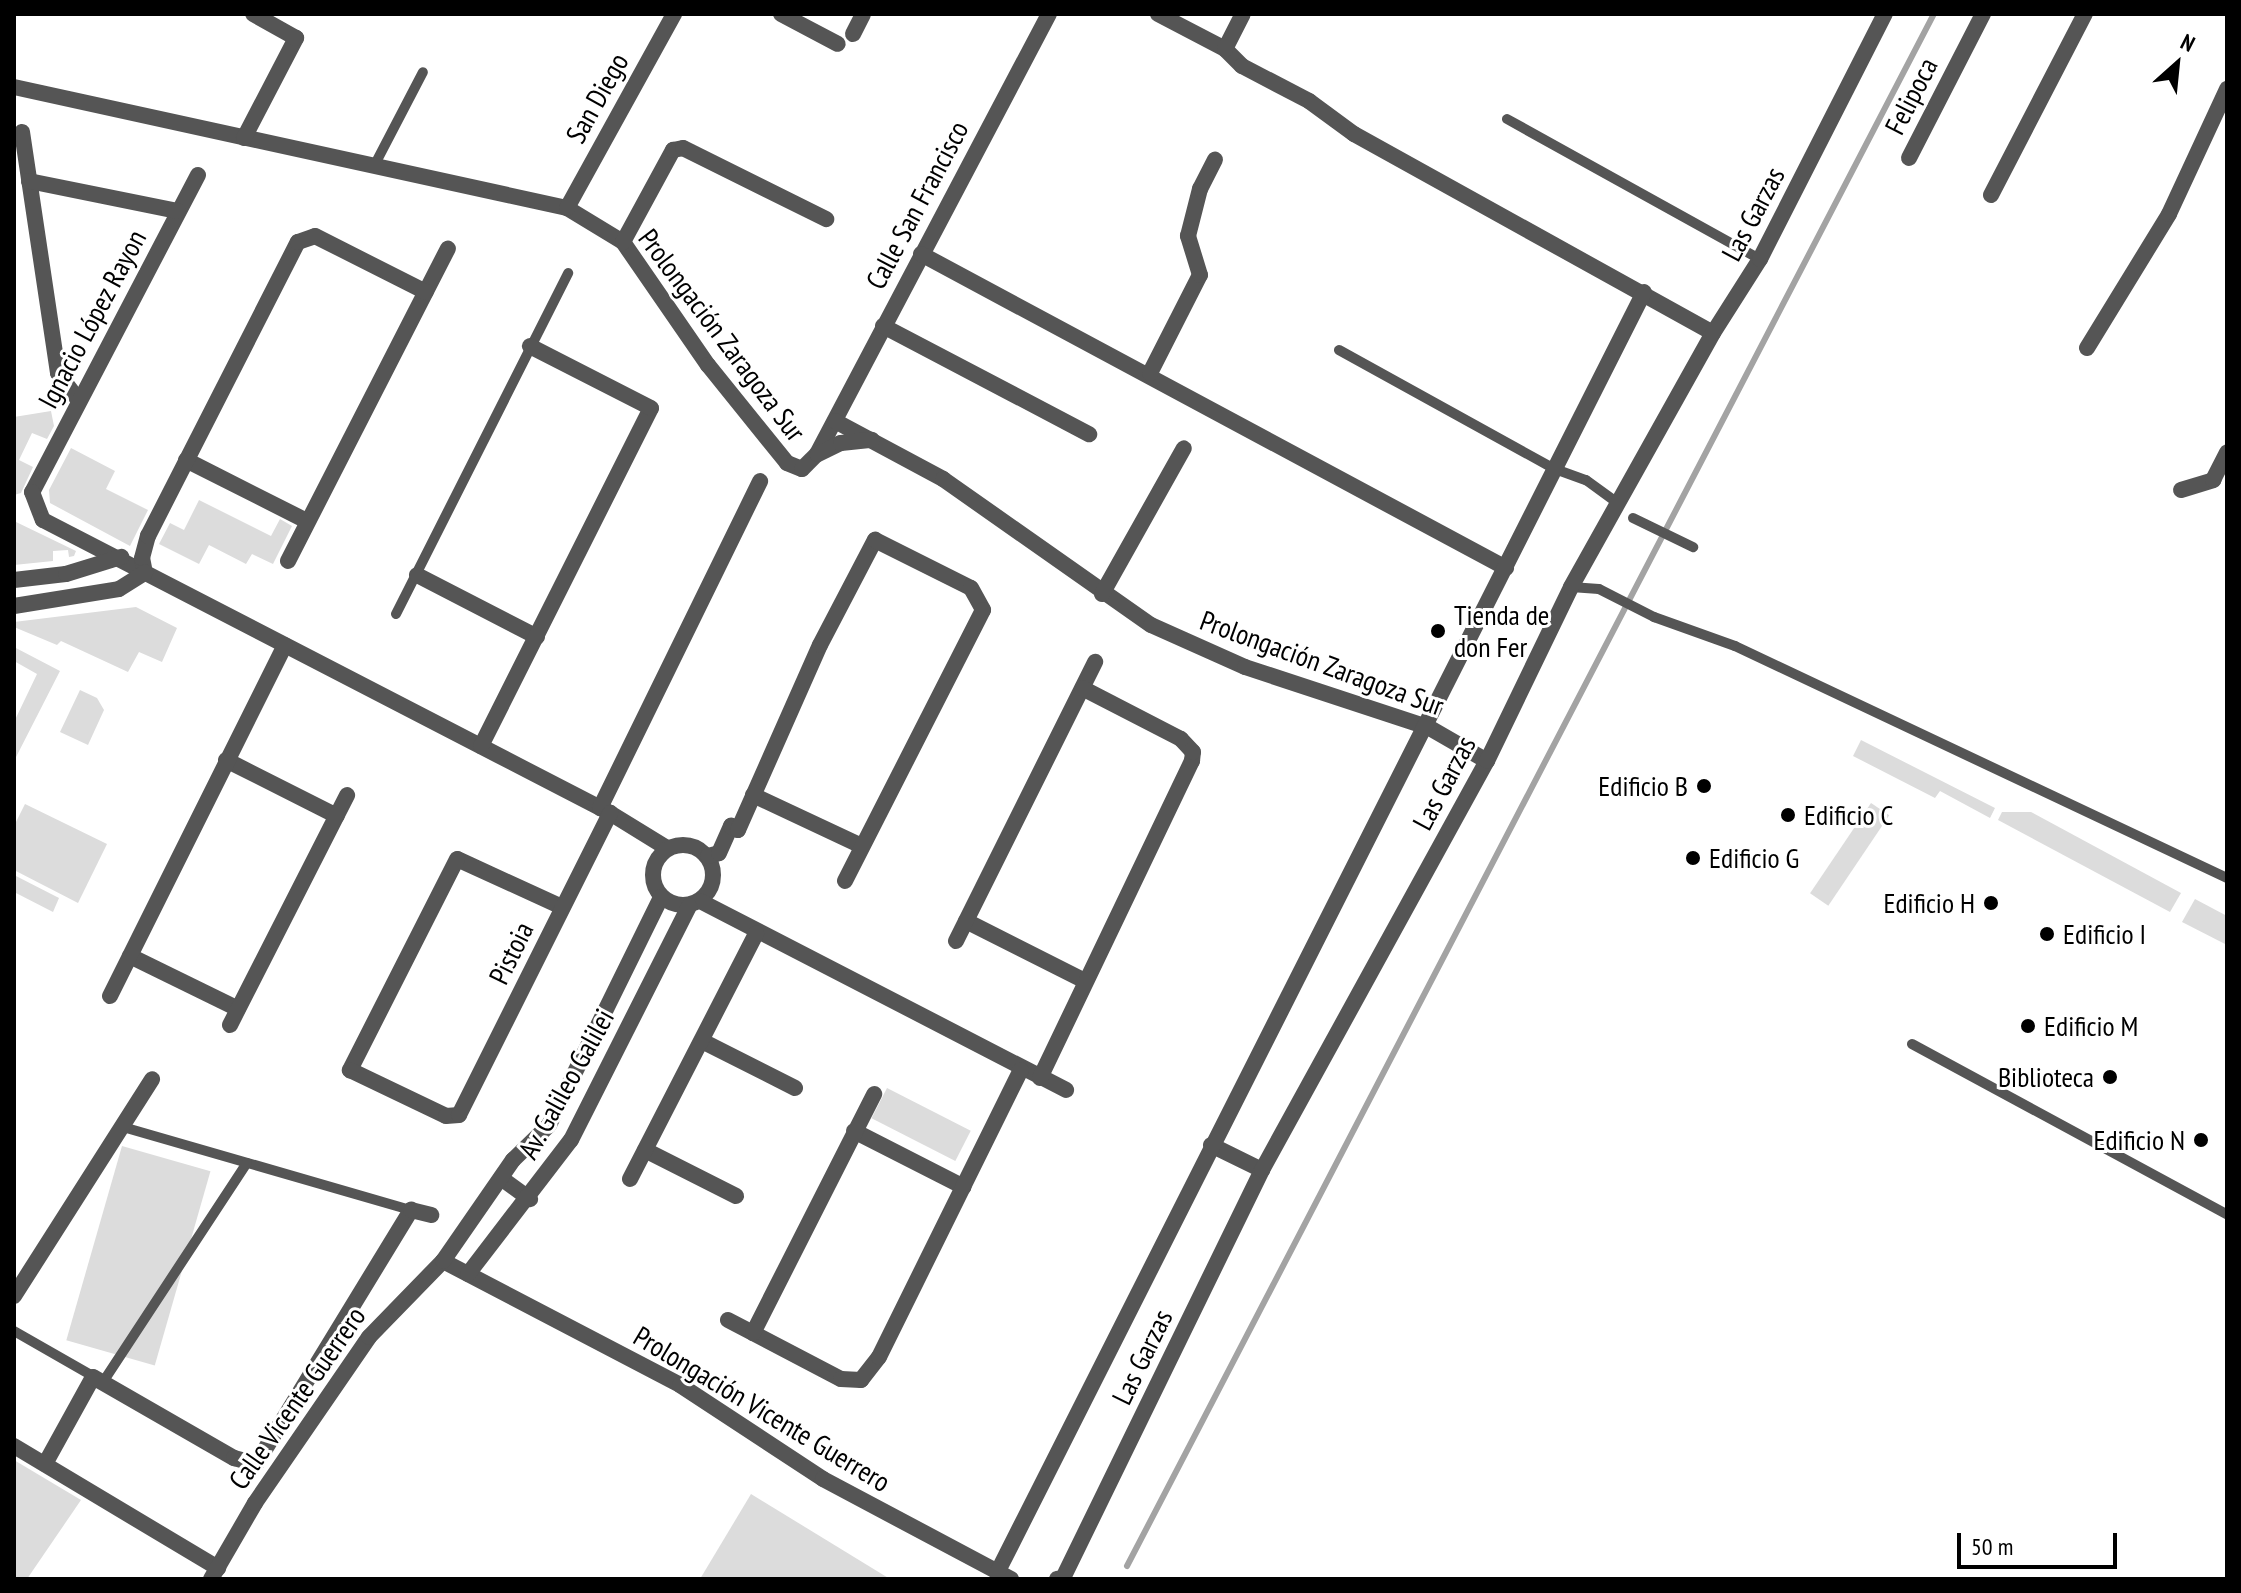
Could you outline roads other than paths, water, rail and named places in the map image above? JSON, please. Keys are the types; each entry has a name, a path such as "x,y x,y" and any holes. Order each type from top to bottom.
{"street":[{"path":"244,138 296,38 253,14"},
{"name":"San Diego","path":"567,208 674,14"},
{"path":"781,14 838,44"},
{"path":"853,34 863,14"},
{"name":"Calle San Francisco","path":"835,421 1049,14"},
{"path":"1158,14 1225,49 1242,66 1309,101 1354,134 1644,292 1713,333"},
{"path":"1225,49 1243,14"},
{"name":"Las Garzas","path":"1057,1579 1063,1578 1262,1170 1487,761 1571,587 1713,333 1760,259 1885,14"},
{"name":"Felipoca","path":"1909,158 1983,14"},
{"path":"1991,195 2085,14"},
{"name":"Prolongación Zaragoza Sur","path":"14,87 567,208 623,242 708,365 787,463 802,469 817,454 835,421 943,479 1102,594 1151,625 1245,667 1428,727 1487,761"},
{"path":"2087,348 2169,214 2227,89"},
{"path":"22,132 58,373 78,400"},
{"path":"623,242 673,150 683,148 826,219"},
{"path":"1150,373 1200,275 1188,236 1200,189 1215,160"},
{"name":"Ignacio López Rayon","path":"198,175 32,492 34,507 43,520 605,810 667,848"},
{"name":"Ignacio López Rayon","path":"29,181 178,211"},
{"path":"14,606 119,589 145,573 142,558 148,536 298,242 315,236 426,292"},
{"path":"288,561 448,249"},
{"path":"921,254 1150,373 1363,495 1506,568"},
{"name":"Las Garzas","path":"1004,1576 1211,1145 1337,894 1428,727 1644,292"},
{"path":"883,326 1089,434"},
{"path":"481,746 651,408 530,346"},
{"path":"817,454 841,443 875,440"},
{"path":"1102,594 1184,448"},
{"path":"2181,490 2213,480 2227,452"},
{"path":"186,460 307,521"},
{"name":"Pistoia","path":"562,907 457,859 350,1070 446,1116 459,1115 562,907 760,481"},
{"path":"14,580 66,574 132,555 148,536"},
{"path":"845,881 978,624 979,598 971,588 875,540 820,645 738,830 731,826 719,853 708,856 695,848 667,848 652,868 653,888 661,897 695,904 1066,1090"},
{"path":"66,574 71,599"},
{"path":"417,575 537,637"},
{"path":"110,996 285,645"},
{"path":"956,941 1095,662"},
{"path":"1040,1078 1189,773 1193,752 1181,739 1082,688"},
{"path":"226,760 337,816"},
{"path":"130,956 234,1017 347,795"},
{"path":"753,795 862,846"},
{"path":"695,904 713,882 708,856"},
{"name":"Calle Vicente Guerrero","path":"214,1574 255,1503 369,1337 443,1261 501,1178 549,1125 661,897"},
{"name":"Av. Galileo Galilei","path":"468,1274 530,1199 571,1140 695,904"},
{"path":"966,921 1085,981"},
{"path":"630,1179 704,1042 756,934"},
{"path":"704,1042 795,1088"},
{"path":"728,1320 841,1379 861,1380 879,1357 1021,1070"},
{"path":"14,1296 152,1079"},
{"path":"753,1333 874,1094"},
{"path":"549,1125 571,1140"},
{"path":"854,1131 964,1187"},
{"path":"1211,1145 1262,1170"},
{"path":"645,1150 736,1196"},
{"path":"501,1178 530,1199"},
{"path":"45,1464 98,1379 234,1458 256,1464 411,1210 431,1215"},
{"name":"Prolongación Vicente Guerrero","path":"443,1261 680,1385 823,1479 1004,1576"},
{"path":"14,1446 214,1574"}],"lane":[{"path":"373,168 423,72"},
{"path":"1507,119 1760,259"},
{"path":"396,614 568,273"},
{"path":"1339,350 1555,469 1586,480 1619,504"},
{"path":"1633,518 1693,547"},
{"path":"1571,587 1599,589 1654,617 1735,646 2227,878"},
{"path":"1912,1044 2227,1214"},
{"path":"123,1127 411,1210"},
{"path":"14,1331 98,1379 247,1163"}],"waterway":[{"path":"1127,1566 1934,14"}],"place":[{"name":"Tienda de don Fer","path":"1438,631"},
{"name":"Edificio B","path":"1704,786"},
{"name":"Edificio C","path":"1788,815"},
{"name":"Edificio G","path":"1693,858"},
{"name":"Edificio H","path":"1991,903"},
{"name":"Edificio I","path":"2047,934"},
{"name":"Edificio M","path":"2028,1026"},
{"name":"Biblioteca","path":"2110,1077"},
{"name":"Edificio N","path":"2201,1140"}]}
